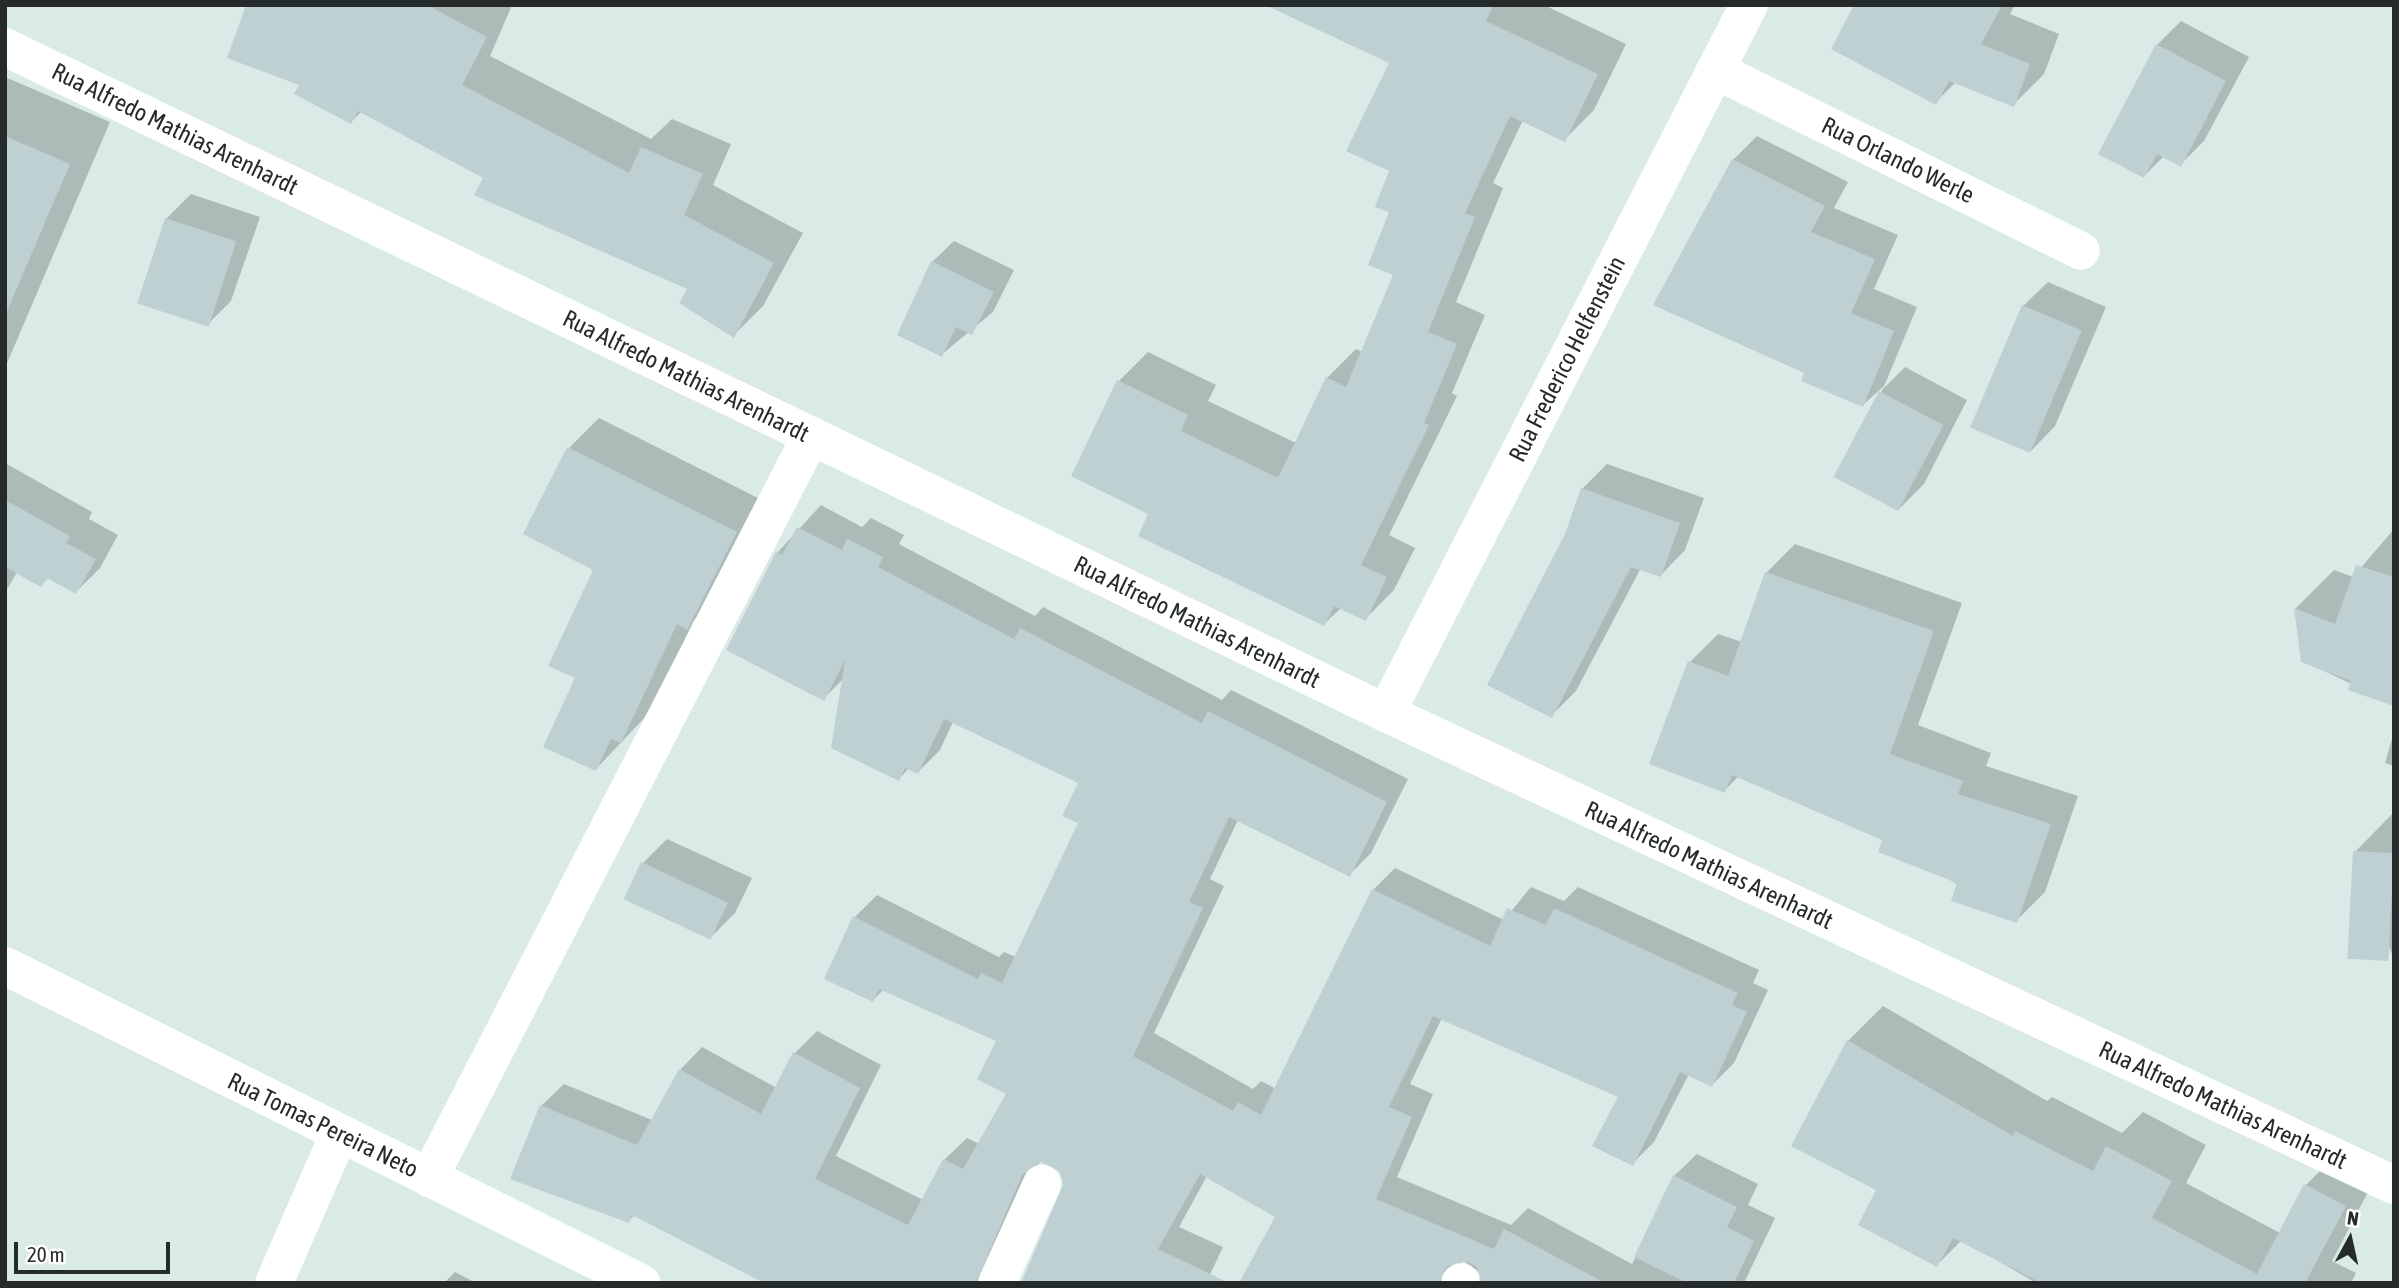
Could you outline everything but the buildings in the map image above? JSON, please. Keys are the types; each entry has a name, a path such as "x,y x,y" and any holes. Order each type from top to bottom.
{"street":[{"name":"Rua Frederico Helfenstein","path":"1386,713 1749,5"},
{"name":"Rua Alfredo Mathias Arenhardt","path":"5,47 1386,713 2394,1185"},
{"name":"Rua Orlando Werle","path":"1715,70 2081,251"},
{"path":"429,1178 811,436"},
{"name":"Rua Tomas Pereira Neto","path":"5,966 640,1283"},
{"path":"274,1283 339,1134"},
{"path":"997,1283 1042,1184"}]}
